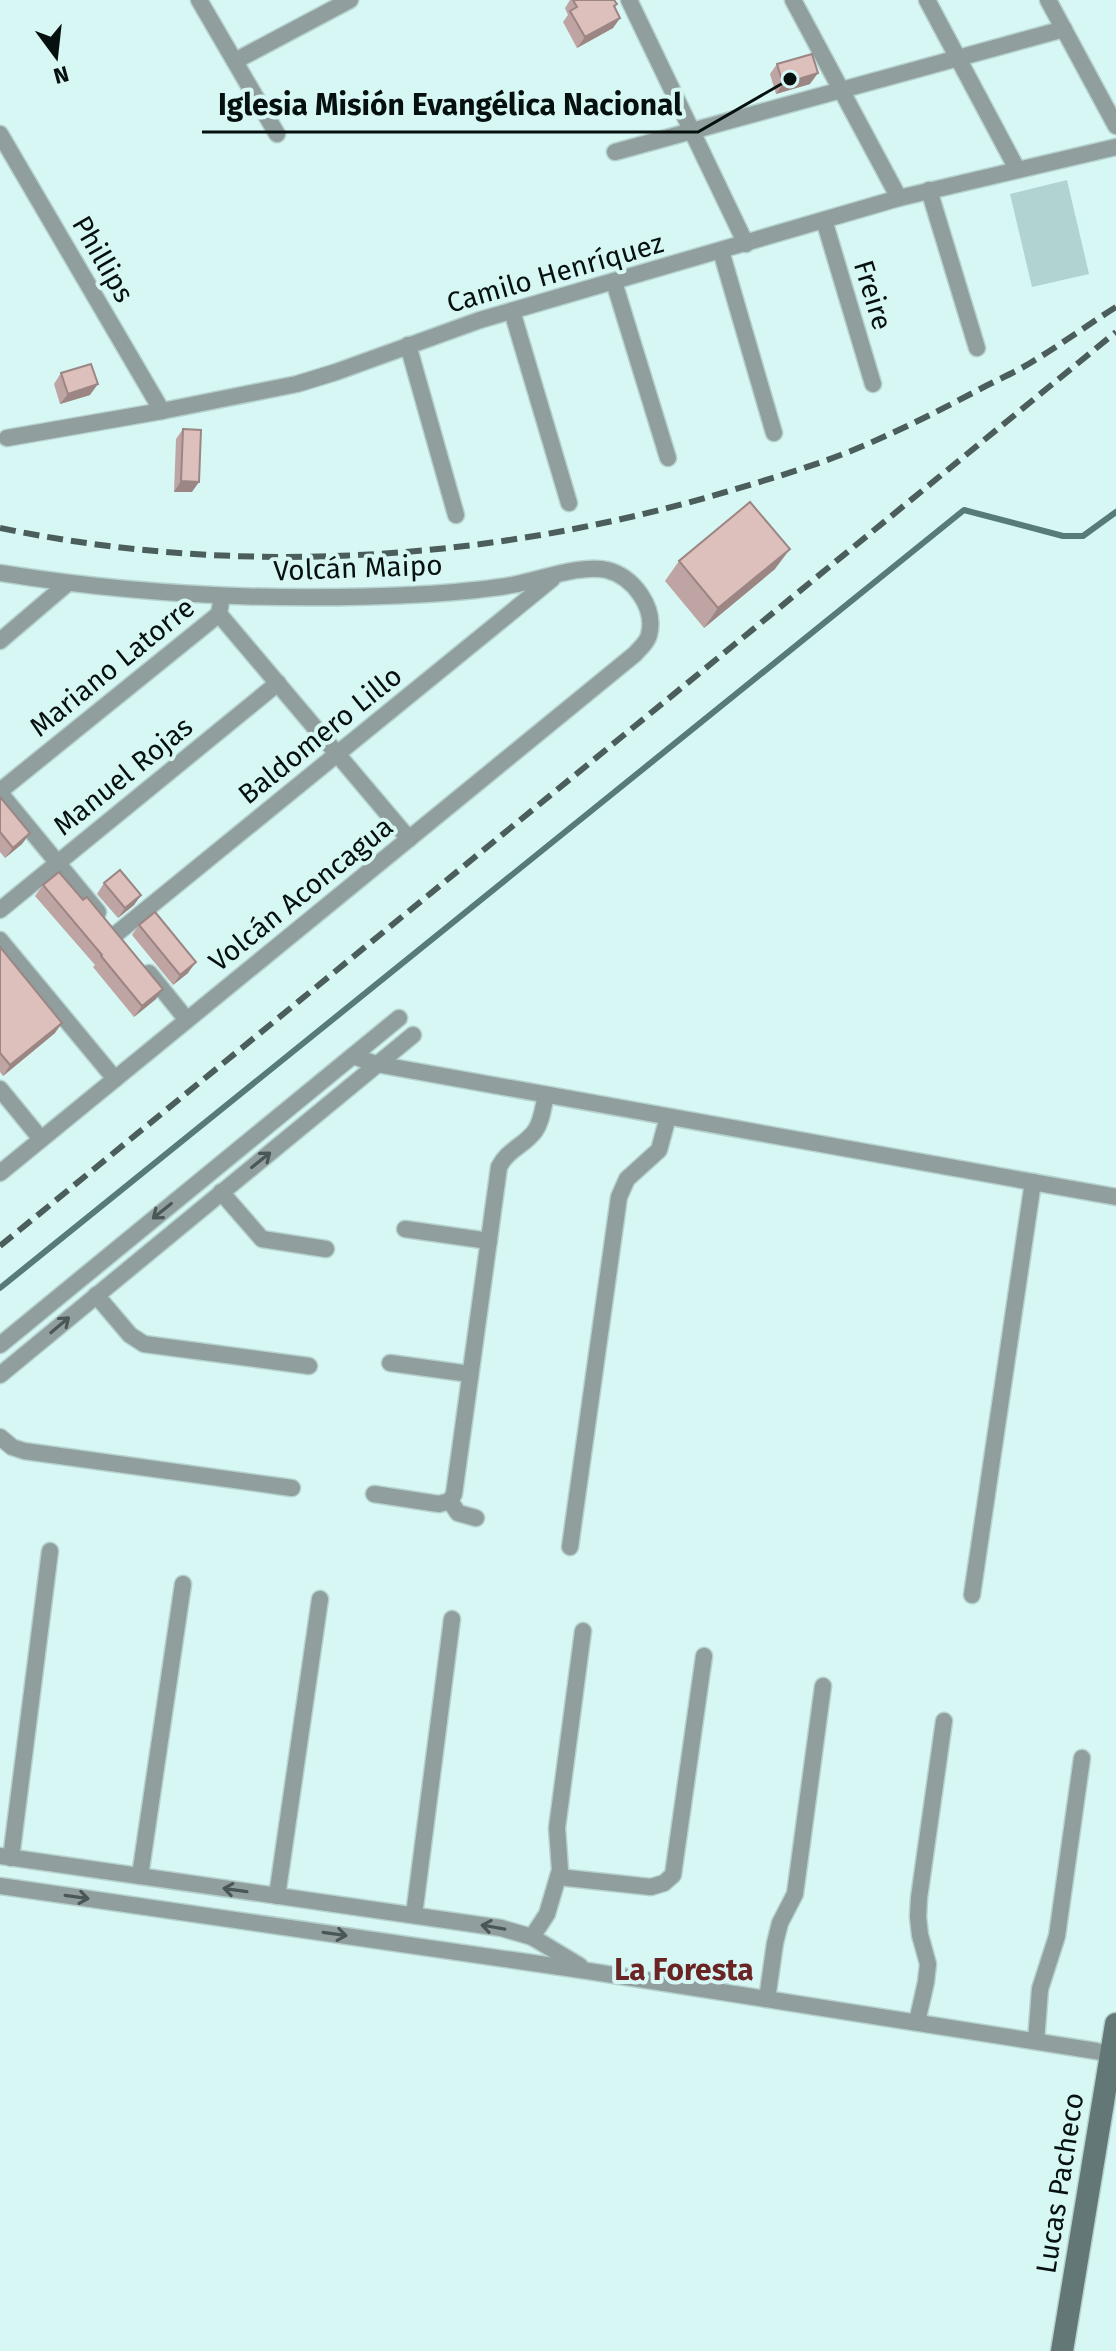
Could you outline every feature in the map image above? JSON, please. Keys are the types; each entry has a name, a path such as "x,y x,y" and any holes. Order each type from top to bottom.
{"main road":[{"name":"Lucas Pacheco","path":"1062,2351 1114,2055 1116,2024"}],"street":[{"path":"199,0 277,134"},
{"path":"235,61 350,0"},
{"path":"629,0 746,244"},
{"path":"793,0 899,198"},
{"path":"927,0 1017,169"},
{"path":"1048,0 1116,126"},
{"path":"615,152 1064,29"},
{"name":"Phillips","path":"0,134 162,411"},
{"name":"Camilo Henríquez","path":"7,438 297,384 512,311 899,198 1116,147"},
{"path":"929,190 977,348"},
{"name":"Freire","path":"824,220 873,384"},
{"path":"721,251 774,433"},
{"path":"614,282 668,458"},
{"path":"512,311 569,503"},
{"path":"408,345 456,515"},
{"name":"Volcán Maipo","path":"0,573 154,593 334,598 444,593 510,586 597,569 619,574 645,603 650,620 646,641 635,654"},
{"name":"Baldomero Lillo","path":"126,946 338,754 556,576"},
{"path":"0,641 68,583"},
{"path":"222,596 219,614 409,839"},
{"name":"Mariano Latorre","path":"0,792 219,614"},
{"name":"Volcán Aconcagua","path":"0,1173 635,654"},
{"name":"Manuel Rojas","path":"0,910 278,683"},
{"path":"0,792 187,1020"},
{"path":"0,940 115,1079"},
{"path":"0,1345 399,1018"},
{"path":"0,1375 413,1035"},
{"path":"353,1056 376,1064 1116,1197"},
{"path":"0,1089 41,1139"},
{"path":"374,1494 439,1504 450,1501 454,1494 499,1167 506,1155 537,1128 546,1095"},
{"path":"570,1547 619,1197 627,1179 659,1150 668,1117"},
{"path":"972,1595 1033,1182"},
{"path":"221,1192 262,1239 326,1249"},
{"path":"405,1229 489,1241"},
{"path":"96,1295 130,1335 144,1344 309,1366"},
{"path":"390,1363 470,1374"},
{"path":"0,1437 12,1447 24,1451 292,1488"},
{"path":"450,1501 458,1513 476,1518"},
{"path":"50,1551 6,1857 501,1928 532,1937 588,1971"},
{"path":"140,1876 183,1584"},
{"path":"277,1896 320,1599"},
{"path":"414,1915 452,1619"},
{"path":"532,1937 547,1914 560,1870 557,1828 583,1631"},
{"path":"558,1877 651,1887 664,1883 673,1875 704,1656"},
{"path":"767,1999 780,1923 795,1894 823,1686"},
{"path":"917,2022 928,1964 920,1935 919,1898 944,1721"},
{"path":"1036,2041 1040,1989 1057,1936 1082,1758"},
{"path":"0,1886 588,1971 1114,2055"}],"shaded area":[{"path":"1067,180 1089,274 1032,287 1010,194"}],"building":[{"path":"573,0 614,0 620,18 585,37 570,11 577,7"},
{"path":"812,54 818,73 783,84 777,64"},
{"path":"91,364 98,384 68,394 61,373"},
{"path":"183,429 201,430 199,482 181,481"},
{"path":"750,502 790,549 718,608 679,561"},
{"path":"0,797 30,833 13,848 0,832"},
{"path":"120,870 141,895 125,908 104,883"},
{"path":"59,872 83,900 87,897 163,989 142,1006 43,885"},
{"path":"155,912 196,962 180,975 139,925"},
{"path":"0,947 62,1023 10,1065 0,1053"}],"waterway":[{"path":"0,1288 964,510 1063,536 1083,536 1116,512"}],"railway":[{"path":"0,528 89,543 179,553 268,557 358,555 447,548 536,536 712,496 817,464 867,444 1022,368 1116,307"},
{"path":"0,1246 1116,332"}],"place":[{"name":"Iglesia Misión Evangélica Nacional","path":"790,79"}],"district":[{"name":"La Foresta","path":"684,1970"}]}
